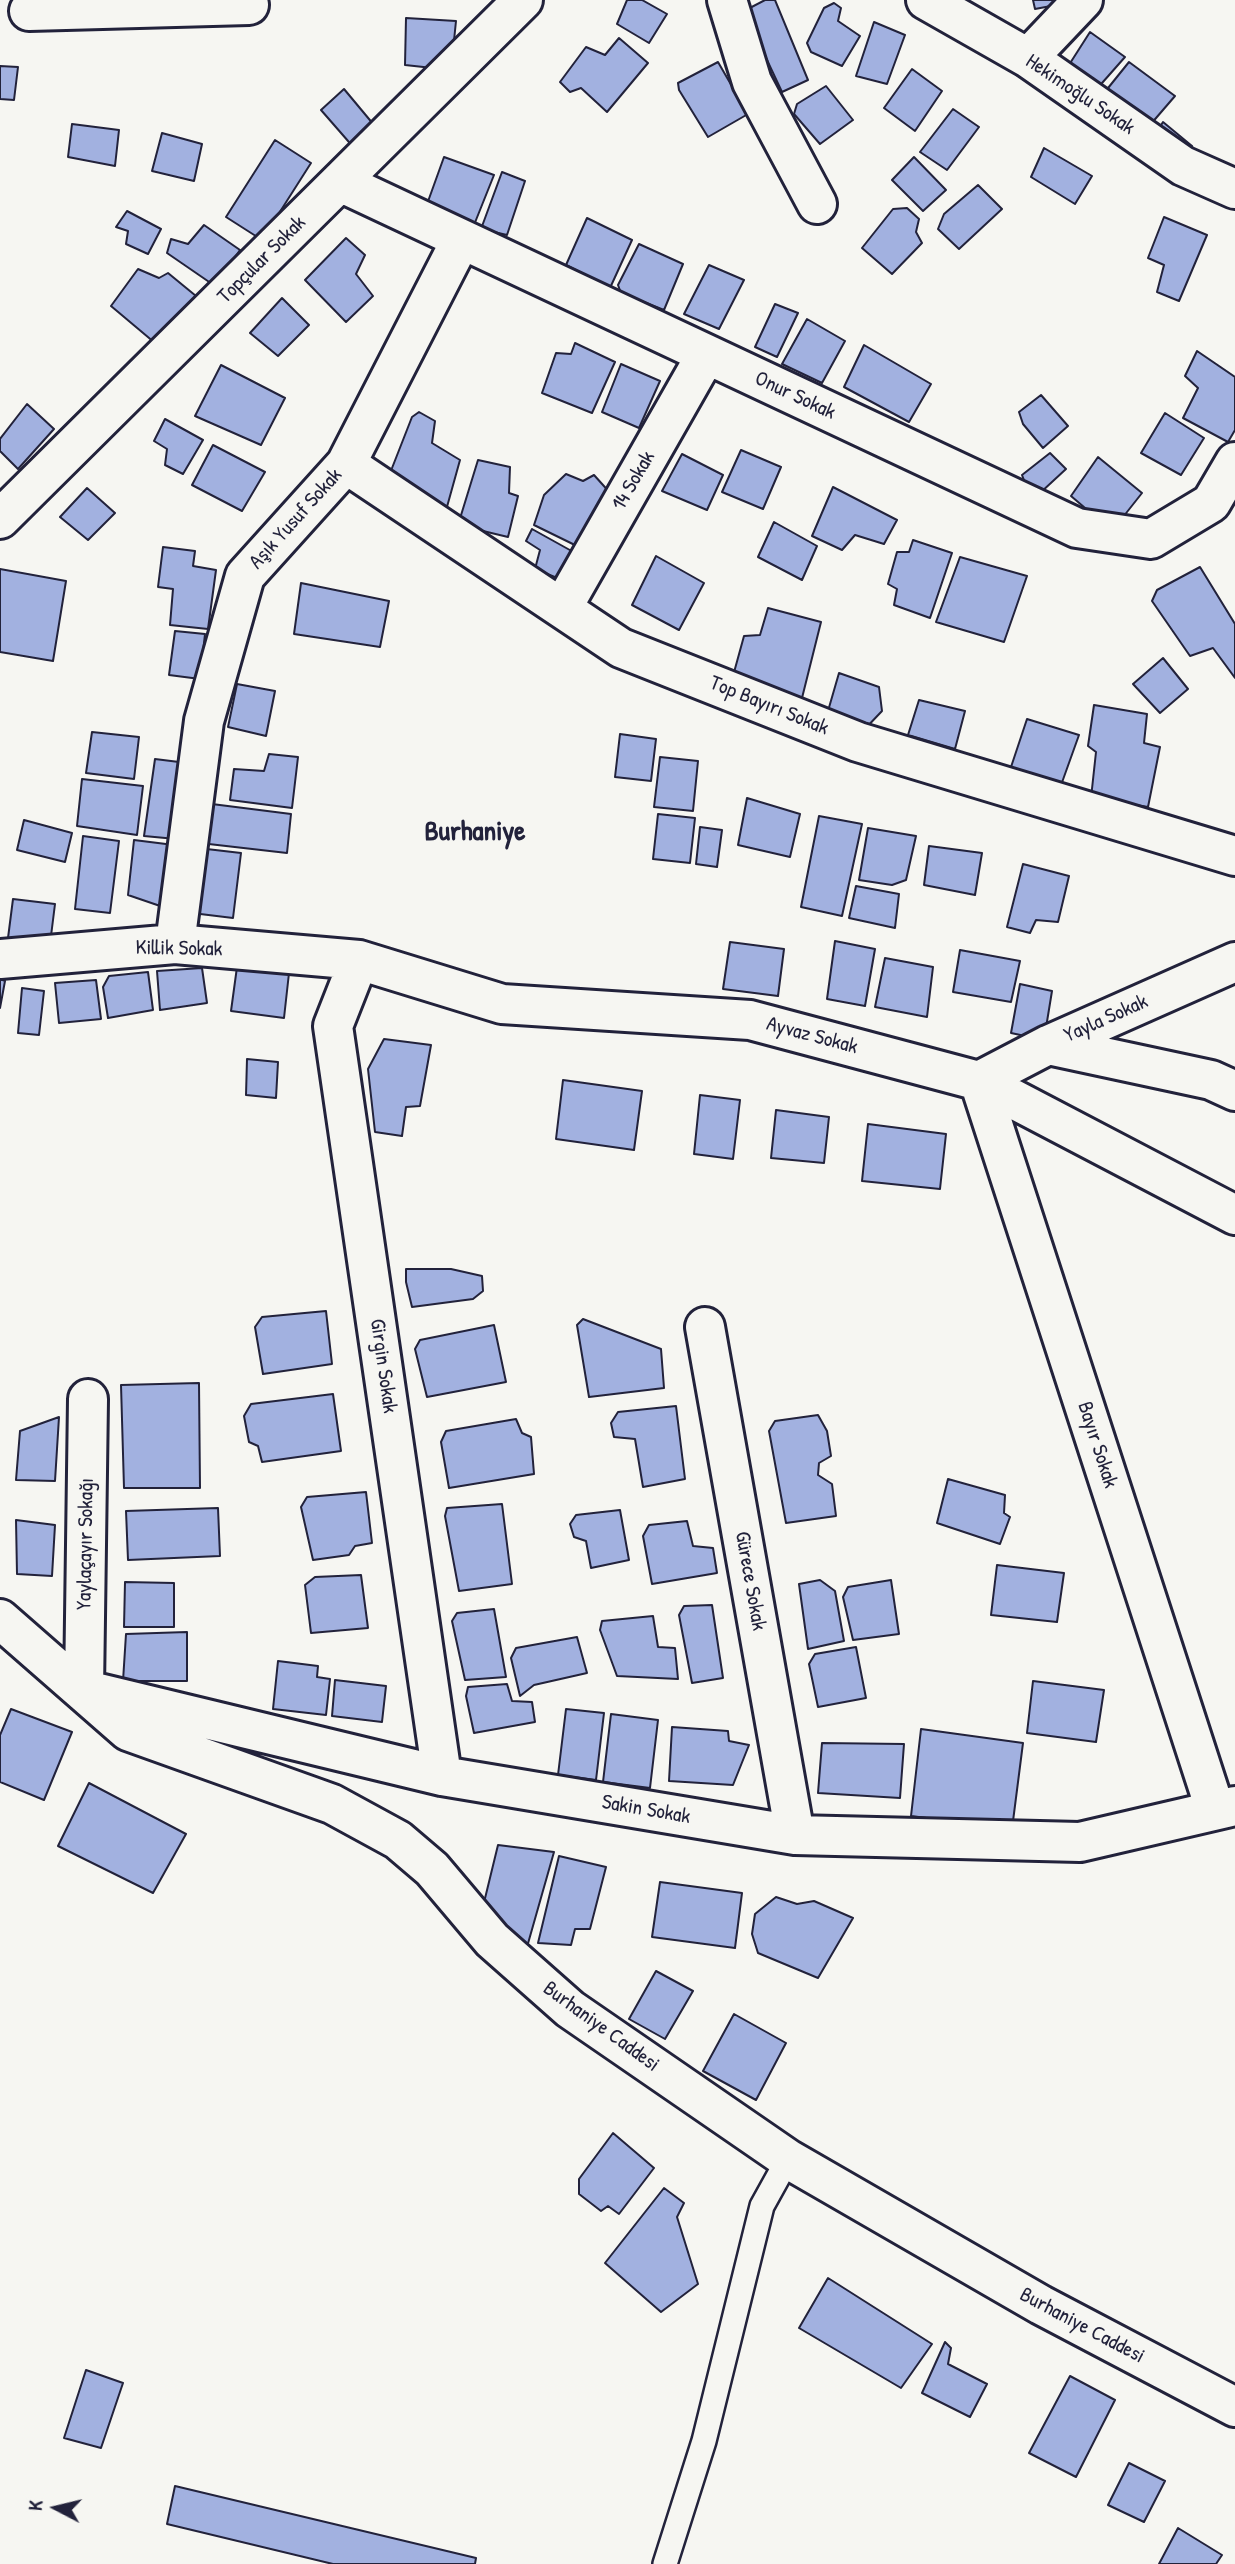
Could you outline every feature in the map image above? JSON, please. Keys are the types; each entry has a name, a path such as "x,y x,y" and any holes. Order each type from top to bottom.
{"street":[{"path":"29,11 248,5 248,0"},
{"name":"Topçular Sokak","path":"0,519 523,0"},
{"path":"727,0 752,82 817,204"},
{"name":"Hekimoğlu Sokak","path":"926,0 1028,58 1183,166 1235,189"},
{"path":"1028,58 1083,0"},
{"name":"Onur Sokak","path":"340,182 1077,528 1151,539 1211,503 1235,462"},
{"name":"Aşık Yusuf Sokak","path":"175,944 204,721 245,576 346,464 461,240"},
{"name":"14 Sokak","path":"562,608 706,355"},
{"name":"Top Bayırı Sokak","path":"346,464 621,648 858,741 1235,856"},
{"name":"Killik Sokak","path":"0,959 175,944 359,960"},
{"name":"Ayvaz Sokak","path":"359,960 502,1004 750,1020 979,1081 1235,1215"},
{"name":"Girgin Sokak","path":"359,960 333,1026 442,1776"},
{"name":"Yayla Sokak","path":"979,1081 1048,1045 1235,962"},
{"path":"1048,1045 1211,1080 1235,1091"},
{"name":"Bayır Sokak","path":"979,1081 1225,1808"},
{"name":"Gürece Sokak","path":"705,1327 795,1835"},
{"name":"Yaylaçayır Sokağı","path":"84,1690 88,1399"},
{"name":"Burhaniye Caddesi","path":"0,1619 128,1731 332,1804 398,1840 432,1869 492,1940 570,2009 788,2160 1041,2305 1235,2407"},
{"name":"Sakin Sokak","path":"84,1690 442,1776 795,1835 1080,1842 1225,1808"}],"lane":[{"path":"665,2564 704,2441 762,2206 788,2160"}],"building":[{"path":"627,0 642,0 667,14 649,43 617,24"},
{"path":"765,0 775,0 808,80 782,92 744,11"},
{"path":"1033,0 1071,0 1072,2 1035,9"},
{"path":"834,3 841,8 838,21 860,36 842,66 811,52 807,43 824,8"},
{"path":"406,18 456,21 451,70 405,65"},
{"path":"874,22 905,35 887,84 856,76"},
{"path":"1090,32 1125,57 1095,91 1067,68"},
{"path":"619,38 648,63 607,112 581,88 570,92 560,82 586,47 605,55"},
{"path":"718,62 748,114 708,137 679,90 678,83"},
{"path":"1129,62 1175,96 1144,132 1100,98"},
{"path":"0,66 18,67 14,100 0,99"},
{"path":"912,69 942,91 915,131 884,108"},
{"path":"826,86 853,120 820,144 794,114 797,104"},
{"path":"344,89 379,131 355,149 321,110"},
{"path":"953,109 979,127 947,170 920,152"},
{"path":"1163,122 1192,146 1181,160 1153,138"},
{"path":"72,124 119,130 115,166 68,157"},
{"path":"162,133 202,144 194,181 152,171"},
{"path":"275,140 311,163 262,240 226,217"},
{"path":"1044,148 1092,176 1075,204 1031,177"},
{"path":"444,157 494,175 474,225 426,207"},
{"path":"914,157 946,190 923,211 892,180"},
{"path":"502,172 525,181 507,235 481,229"},
{"path":"978,185 1002,209 959,249 938,229 944,214"},
{"path":"907,208 919,219 916,232 922,243 892,274 862,248 893,209"},
{"path":"127,211 161,229 148,254 126,244 128,231 116,227"},
{"path":"1164,217 1207,235 1179,301 1157,292 1164,265 1148,258"},
{"path":"587,218 632,240 610,288 566,265"},
{"path":"204,225 240,250 215,286 167,253 171,239 188,244"},
{"path":"346,238 365,255 356,274 373,296 346,322 305,280"},
{"path":"639,244 683,264 664,310 621,293 618,285"},
{"path":"709,265 744,280 719,329 684,314"},
{"path":"138,269 159,278 168,273 196,296 155,343 111,306"},
{"path":"282,298 309,325 278,356 250,333"},
{"path":"775,304 798,313 777,357 755,347"},
{"path":"807,319 845,341 822,383 782,364"},
{"path":"575,343 615,362 592,413 542,393 556,353 571,354"},
{"path":"864,345 931,384 909,422 844,387"},
{"path":"1197,351 1235,377 1235,430 1228,442 1183,418 1198,388 1185,376"},
{"path":"621,364 660,381 639,428 602,412"},
{"path":"221,365 285,398 261,445 195,416"},
{"path":"1041,395 1068,426 1043,448 1023,424 1019,412"},
{"path":"27,404 54,429 18,469 0,451 0,439"},
{"path":"419,412 435,421 432,443 460,460 445,514 385,486 412,417"},
{"path":"1165,413 1204,438 1181,475 1141,453"},
{"path":"165,419 203,440 183,474 165,465 167,449 154,441"},
{"path":"213,445 265,472 242,511 192,485"},
{"path":"741,450 781,467 763,509 722,492"},
{"path":"1050,453 1066,469 1039,494 1027,488 1022,475"},
{"path":"682,454 723,475 707,510 662,491"},
{"path":"1098,457 1142,493 1112,531 1071,496"},
{"path":"478,460 510,467 509,493 518,496 508,537 458,525"},
{"path":"566,474 583,481 594,475 612,495 583,549 534,525 544,495"},
{"path":"833,487 897,520 884,544 855,535 842,550 812,536"},
{"path":"87,488 115,513 88,540 60,517"},
{"path":"774,522 817,546 802,580 758,557"},
{"path":"532,529 577,554 567,582 535,569 540,550 526,541"},
{"path":"913,540 952,553 930,618 894,605 897,589 888,584 897,552 909,552"},
{"path":"163,547 195,551 193,566 216,570 208,629 170,625 173,589 158,587"},
{"path":"656,556 704,583 679,630 632,605"},
{"path":"960,557 1027,576 1004,642 936,622"},
{"path":"1200,567 1235,624 1235,678 1213,648 1190,656 1152,601 1157,590"},
{"path":"0,569 66,581 53,661 0,652"},
{"path":"301,583 389,601 380,647 294,634"},
{"path":"768,608 821,622 801,702 733,676 744,636 760,635"},
{"path":"175,631 205,634 200,679 169,675"},
{"path":"1163,658 1188,689 1160,713 1133,684"},
{"path":"839,673 879,687 882,711 862,732 828,711"},
{"path":"237,684 275,691 266,736 228,727"},
{"path":"919,700 965,711 955,749 908,735"},
{"path":"1094,705 1147,714 1144,743 1160,747 1148,807 1091,798 1096,752 1088,746"},
{"path":"1027,719 1079,735 1060,788 1009,773"},
{"path":"92,732 139,737 134,779 86,773"},
{"path":"620,734 656,739 651,781 615,777"},
{"path":"269,754 298,757 292,808 230,800 234,769 264,771"},
{"path":"660,757 698,761 693,811 654,807"},
{"path":"155,759 187,763 176,839 144,836"},
{"path":"82,779 143,786 137,835 77,826"},
{"path":"747,798 800,814 790,857 738,845"},
{"path":"204,803 291,814 287,853 200,843"},
{"path":"658,814 695,818 690,863 653,859"},
{"path":"819,816 862,824 842,916 801,907"},
{"path":"24,820 72,833 65,862 17,850"},
{"path":"700,827 722,830 717,867 696,864"},
{"path":"868,828 916,836 906,880 892,885 859,880"},
{"path":"83,836 119,841 110,913 75,909"},
{"path":"134,840 174,845 166,908 128,895"},
{"path":"929,846 982,853 975,895 924,885"},
{"path":"198,848 241,853 233,918 192,913"},
{"path":"1023,864 1069,876 1058,922 1036,920 1030,933 1007,927"},
{"path":"856,886 899,894 895,928 849,918"},
{"path":"13,899 55,904 50,944 8,938"},
{"path":"835,941 875,949 865,1006 827,999"},
{"path":"730,942 784,949 778,996 723,989"},
{"path":"960,950 1020,961 1011,1002 953,992"},
{"path":"885,958 933,967 927,1017 875,1007"},
{"path":"237,967 289,973 284,1018 231,1011"},
{"path":"202,968 207,1003 160,1010 157,971"},
{"path":"148,972 153,1010 108,1018 103,987 109,976"},
{"path":"0,979 5,981 0,1008"},
{"path":"96,980 101,1019 59,1023 55,983"},
{"path":"1020,984 1052,991 1044,1040 1011,1033"},
{"path":"22,988 44,991 39,1035 18,1033"},
{"path":"384,1039 431,1045 420,1106 406,1107 402,1136 375,1132 368,1069"},
{"path":"247,1059 278,1062 276,1098 246,1095"},
{"path":"563,1080 642,1091 634,1150 556,1139"},
{"path":"700,1095 740,1100 733,1159 694,1154"},
{"path":"776,1110 829,1117 824,1163 771,1158"},
{"path":"868,1124 946,1134 940,1189 862,1181"},
{"path":"406,1269 451,1269 482,1276 483,1291 473,1299 412,1307"},
{"path":"326,1311 332,1364 263,1374 255,1327 262,1317"},
{"path":"583,1319 661,1349 664,1388 589,1397 577,1325"},
{"path":"494,1325 506,1382 427,1397 415,1349 420,1340"},
{"path":"199,1383 200,1488 124,1488 121,1385"},
{"path":"333,1394 341,1451 262,1462 258,1446 249,1442 244,1416 251,1404"},
{"path":"676,1406 685,1479 643,1487 635,1439 614,1437 611,1423 618,1412"},
{"path":"818,1415 827,1431 831,1456 819,1463 818,1475 832,1484 836,1516 786,1523 769,1431 775,1421"},
{"path":"59,1417 55,1481 16,1480 20,1431"},
{"path":"516,1419 522,1433 531,1437 534,1474 449,1488 441,1442 446,1431"},
{"path":"948,1479 1005,1495 1004,1513 1010,1517 1000,1544 937,1523"},
{"path":"366,1492 372,1543 355,1546 349,1555 313,1560 301,1507 307,1497"},
{"path":"502,1504 512,1584 459,1591 445,1516 447,1508"},
{"path":"218,1508 220,1556 128,1560 126,1511"},
{"path":"620,1510 629,1560 591,1568 586,1541 574,1537 570,1524 576,1515"},
{"path":"16,1520 55,1525 52,1576 17,1574"},
{"path":"687,1521 693,1546 713,1548 717,1573 652,1584 643,1536 649,1525"},
{"path":"997,1565 1064,1573 1057,1622 991,1615"},
{"path":"361,1575 368,1628 311,1633 305,1585 315,1577"},
{"path":"820,1580 835,1591 844,1641 808,1649 799,1584"},
{"path":"891,1580 899,1634 853,1640 843,1597 848,1587"},
{"path":"125,1582 174,1583 174,1627 124,1627"},
{"path":"712,1605 723,1678 692,1683 679,1615 684,1606"},
{"path":"494,1609 506,1677 465,1680 452,1621 457,1613"},
{"path":"653,1616 658,1647 675,1648 678,1679 617,1676 600,1630 602,1621"},
{"path":"187,1632 187,1681 123,1681 126,1634"},
{"path":"577,1637 587,1673 534,1685 520,1696 511,1658 516,1648"},
{"path":"856,1647 866,1698 818,1707 809,1664 815,1654"},
{"path":"278,1661 318,1666 317,1677 330,1679 326,1715 273,1709"},
{"path":"335,1680 386,1686 382,1722 332,1716"},
{"path":"1033,1681 1104,1690 1096,1742 1027,1733"},
{"path":"507,1684 512,1701 532,1702 535,1722 474,1733 466,1696 468,1687"},
{"path":"11,1709 72,1732 44,1800 0,1782 0,1735"},
{"path":"566,1709 604,1713 596,1780 558,1775"},
{"path":"611,1714 658,1720 650,1788 603,1782"},
{"path":"672,1727 728,1731 729,1741 749,1745 733,1785 669,1781"},
{"path":"921,1729 1023,1743 1012,1829 911,1816"},
{"path":"822,1743 904,1744 900,1798 818,1793"},
{"path":"89,1783 186,1834 153,1893 58,1846"},
{"path":"498,1845 554,1852 525,1954 479,1923"},
{"path":"559,1856 606,1867 590,1929 575,1929 571,1945 538,1943"},
{"path":"660,1882 742,1893 735,1948 652,1937"},
{"path":"776,1897 797,1904 814,1901 853,1918 818,1978 758,1953 752,1934 755,1914"},
{"path":"656,1971 693,1991 665,2039 629,2019"},
{"path":"734,2014 786,2043 756,2100 703,2071"},
{"path":"613,2133 654,2168 619,2214 608,2206 601,2211 579,2194 579,2179"},
{"path":"664,2188 684,2203 677,2217 698,2284 661,2312 605,2263"},
{"path":"828,2278 932,2344 901,2388 799,2328"},
{"path":"945,2342 951,2348 948,2364 987,2384 970,2417 922,2393"},
{"path":"86,2370 123,2383 101,2448 64,2438"},
{"path":"1070,2376 1115,2400 1076,2477 1029,2453"},
{"path":"1129,2463 1165,2481 1144,2522 1108,2505"},
{"path":"175,2486 476,2558 475,2564 333,2564 167,2524"},
{"path":"1178,2528 1222,2555 1216,2564 1159,2564"}],"district":[{"name":"Burhaniye","path":"475,833"}]}
